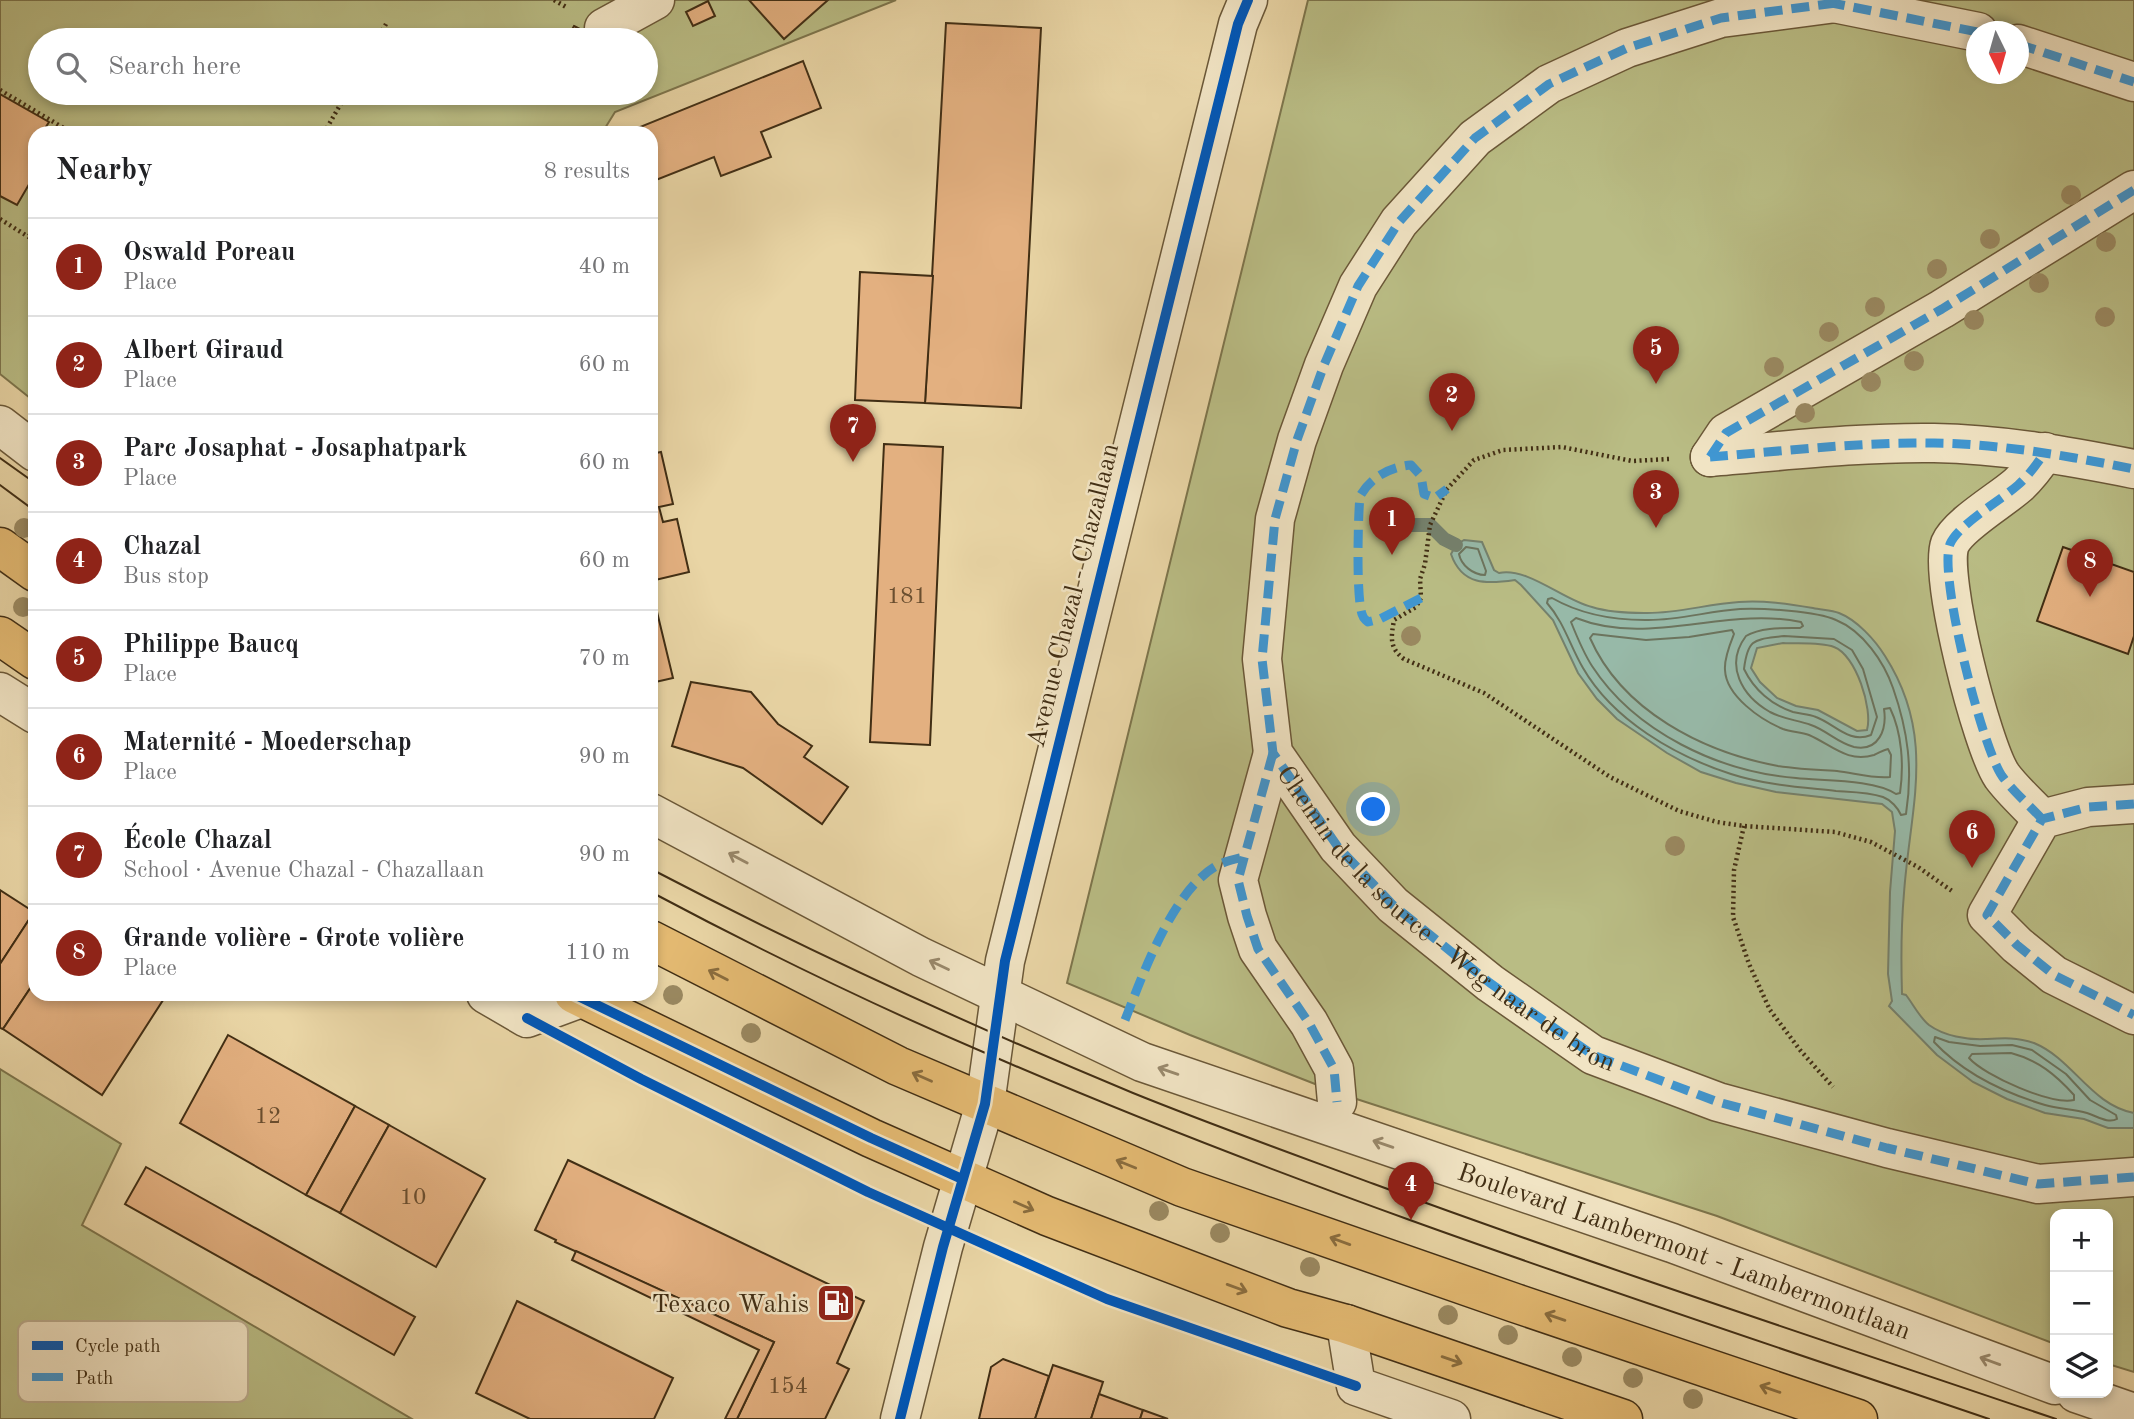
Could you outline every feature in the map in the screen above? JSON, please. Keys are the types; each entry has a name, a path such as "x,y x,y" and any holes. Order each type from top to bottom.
{"main road":[{"path":"0,547 28,567"},
{"path":"0,636 28,655"},
{"path":"658,944 898,1066 1182,1187 1528,1308 1858,1419"},
{"path":"588,1001 871,1138 1047,1216 1288,1308 1346,1324 1623,1419"}],"street":[{"path":"604,28 655,0"},
{"name":"Chemin de la source - Weg naar de bron","path":"1966,29 1828,2 1721,18 1627,48 1549,84 1475,138 1399,222 1358,286 1324,365 1297,440 1275,519 1262,659 1273,753 1338,847 1393,905 1490,984 1593,1055 1718,1102 1887,1148 2038,1184 2134,1177"},
{"name":"Avenue Chazal - Chazallaan","path":"900,1419 962,1179 985,1104 1005,961 1241,8"},
{"path":"2029,47 2134,82"},
{"path":"1710,457 1726,433 1942,309 2134,190"},
{"path":"0,425 28,447"},
{"path":"1710,457 1933,443 2045,452 2134,469"},
{"path":"2042,819 2001,775 1980,723 1952,601 1947,558 1951,542 1963,529 2017,486 2033,470 2045,452"},
{"path":"0,692 28,710"},
{"path":"1273,753 1238,880 1258,949 1309,1023 1335,1069 1337,1102"},
{"path":"2134,804 2088,807 2042,819 1987,915 2017,945 2054,975 2134,1015"},
{"name":"Boulevard Lambermont - Lambermontlaan","path":"658,817 921,957 1142,1062 1672,1243 2050,1383"},
{"path":"498,1001 527,1018 566,1001"},
{"path":"1346,1324 1356,1386 1451,1419"},
{"path":"2090,1398 2134,1413"}],"path":[{"path":"384,28 386,24"},
{"path":"0,90 60,126"},
{"path":"328,126 340,105"},
{"path":"0,219 28,235"},
{"path":"1710,457 1632,461 1562,447 1503,450 1474,460 1441,499 1430,526 1425,564 1420,579 1421,598 1416,607 1394,620 1390,639 1395,652 1404,659 1484,693 1609,777 1679,811 1717,822 1744,826 1835,832 1871,842 1914,865"},
{"path":"1744,826 1734,870 1733,917 1749,964 1770,1010 1800,1050 1835,1089"}],"green space":[{"path":"0,0 896,0 658,95 658,28 28,28 28,105 633,105 615,112 606,126 28,126 28,396 0,374"},
{"path":"1308,0 2134,0 2134,1372 2113,1366 2113,1209 2050,1209 2050,1342 1717,1216 1338,1093 1067,983"},
{"path":"0,1069 121,1144 82,1225 245,1321 18,1321 18,1402 248,1402 248,1323 412,1419 0,1419"}],"water":[{"path":"1464,540 1482,542 1494,570 1499,573 1510,572 1534,579 1581,603 1604,610 1656,613 1727,603 1767,602 1836,612 1859,625 1881,650 1901,686 1911,715 1915,744 1914,802 1902,918 1902,994 1906,995 1926,1022 1942,1032 1971,1039 2022,1040 2048,1050 2106,1101 2134,1113 2134,1128 2108,1128 2084,1119 2045,1113 2007,1099 1973,1082 1937,1055 1889,1006 1892,1001 1888,974 1890,892 1895,831 1892,812 1882,804 1776,792 1736,783 1701,772 1667,753 1617,719 1597,699 1578,673 1553,620 1521,585 1515,580 1485,582 1469,577 1462,572 1451,554 1456,545","holes":["1783,643 1822,644 1842,652 1856,671 1861,684 1867,709 1867,730 1857,731 1818,710 1796,706 1777,698 1760,682 1751,668 1757,648"]}],"building":[{"path":"749,0 828,0 784,39"},
{"path":"708,1 715,16 693,26 686,12"},
{"path":"946,23 1041,28 1021,408 925,403"},
{"path":"803,61 821,108 761,132 771,157 721,176 714,157 658,179 658,126 642,126"},
{"path":"0,94 49,122 46,126 28,126 28,186 17,205 0,196"},
{"path":"860,272 933,276 925,403 855,400"},
{"path":"884,444 943,447 930,745 870,742"},
{"path":"661,452 673,504 659,507 663,522 677,519 689,572 658,579 658,453"},
{"path":"2063,547 2134,572 2134,636 2128,654 2037,621"},
{"path":"658,616 673,678 658,681"},
{"path":"691,682 751,692 778,724 812,746 804,757 848,787 822,824 743,768 672,746"},
{"path":"0,890 28,908 28,921 0,964"},
{"path":"28,921 28,992 3,1029 0,1028 0,964"},
{"path":"28,992 28,1001 162,1001 102,1095 3,1029"},
{"path":"228,1035 355,1106 306,1195 180,1123"},
{"path":"355,1106 389,1125 340,1213 306,1195"},
{"path":"389,1125 485,1179 436,1267 340,1213"},
{"path":"568,1160 864,1301 837,1363 849,1369 825,1419 737,1419 774,1342 555,1242 556,1240 535,1230"},
{"path":"146,1167 415,1317 394,1355 125,1204"},
{"path":"576,1251 774,1342 737,1419 725,1419 759,1350 572,1260"},
{"path":"517,1301 673,1378 654,1419 530,1419 476,1393"},
{"path":"1003,1359 1049,1376 1035,1419 979,1419 991,1367"},
{"path":"1053,1365 1103,1382 1091,1419 1035,1419"},
{"path":"1099,1394 1143,1410 1140,1419 1091,1419"},
{"path":"1143,1410 1168,1419 1140,1419"}],"waterway":[{"path":"1405,525 1430,525 1444,539 1456,545"}],"tram line":[{"path":"0,458 28,478"},
{"path":"0,485 28,506"},
{"path":"658,873 889,986 1163,1105 1544,1245 2056,1419"},
{"path":"658,896 777,957 904,1017 1112,1106 1236,1155 1611,1291 1989,1419"}],"marked path":[{"path":"1827,2 1966,30"},
{"path":"1836,3 1721,18 1627,48 1549,84 1475,138 1399,222 1358,286 1324,365 1297,440 1275,519 1262,659 1273,753 1338,847 1393,905 1490,983 1593,1055 1718,1102 1887,1148 2038,1184 2134,1177"},
{"path":"2029,48 2134,82"},
{"path":"1710,457 1726,433 1942,309 2134,190"},
{"path":"1710,457 1850,445 1934,443 2009,448 2134,469"},
{"path":"2042,819 2006,782 1984,732 1964,661 1950,589 1948,562 1950,544 1962,529 2018,485 2045,452"},
{"path":"1421,598 1380,619 1368,622 1364,618 1360,605 1358,574 1360,496 1370,483 1382,474 1411,465 1421,476 1424,494 1435,498 1447,489"},
{"path":"1273,753 1238,880 1258,949 1309,1023 1334,1069 1337,1102"},
{"path":"2134,804 2088,807 2042,819 1987,915 2017,945 2054,975 2134,1015"},
{"path":"1125,1020 1161,934 1187,893 1218,865 1244,857"}],"cycle path":[{"path":"900,1419 943,1247 985,1104 1005,961 1238,24 1248,0"},
{"path":"588,1001 871,1138 962,1179"},
{"path":"527,1018 641,1079 868,1192 1107,1299 1356,1386"}],"place":[{"name":"Philippe Baucq","path":"1656,384"},
{"name":"Albert Giraud","path":"1452,431"},
{"name":"École Chazal","path":"853,462"},
{"name":"Parc Josaphat - Josaphatpark","path":"1656,528"},
{"name":"Oswald Poreau","path":"1392,555"},
{"name":"Grande volière - Grote volière","path":"2090,597"},
{"name":"Maternité - Moederschap","path":"1972,868"},
{"name":"Chazal","path":"1411,1220"},
{"name":"Texaco Wahis","path":"836,1303"}]}
